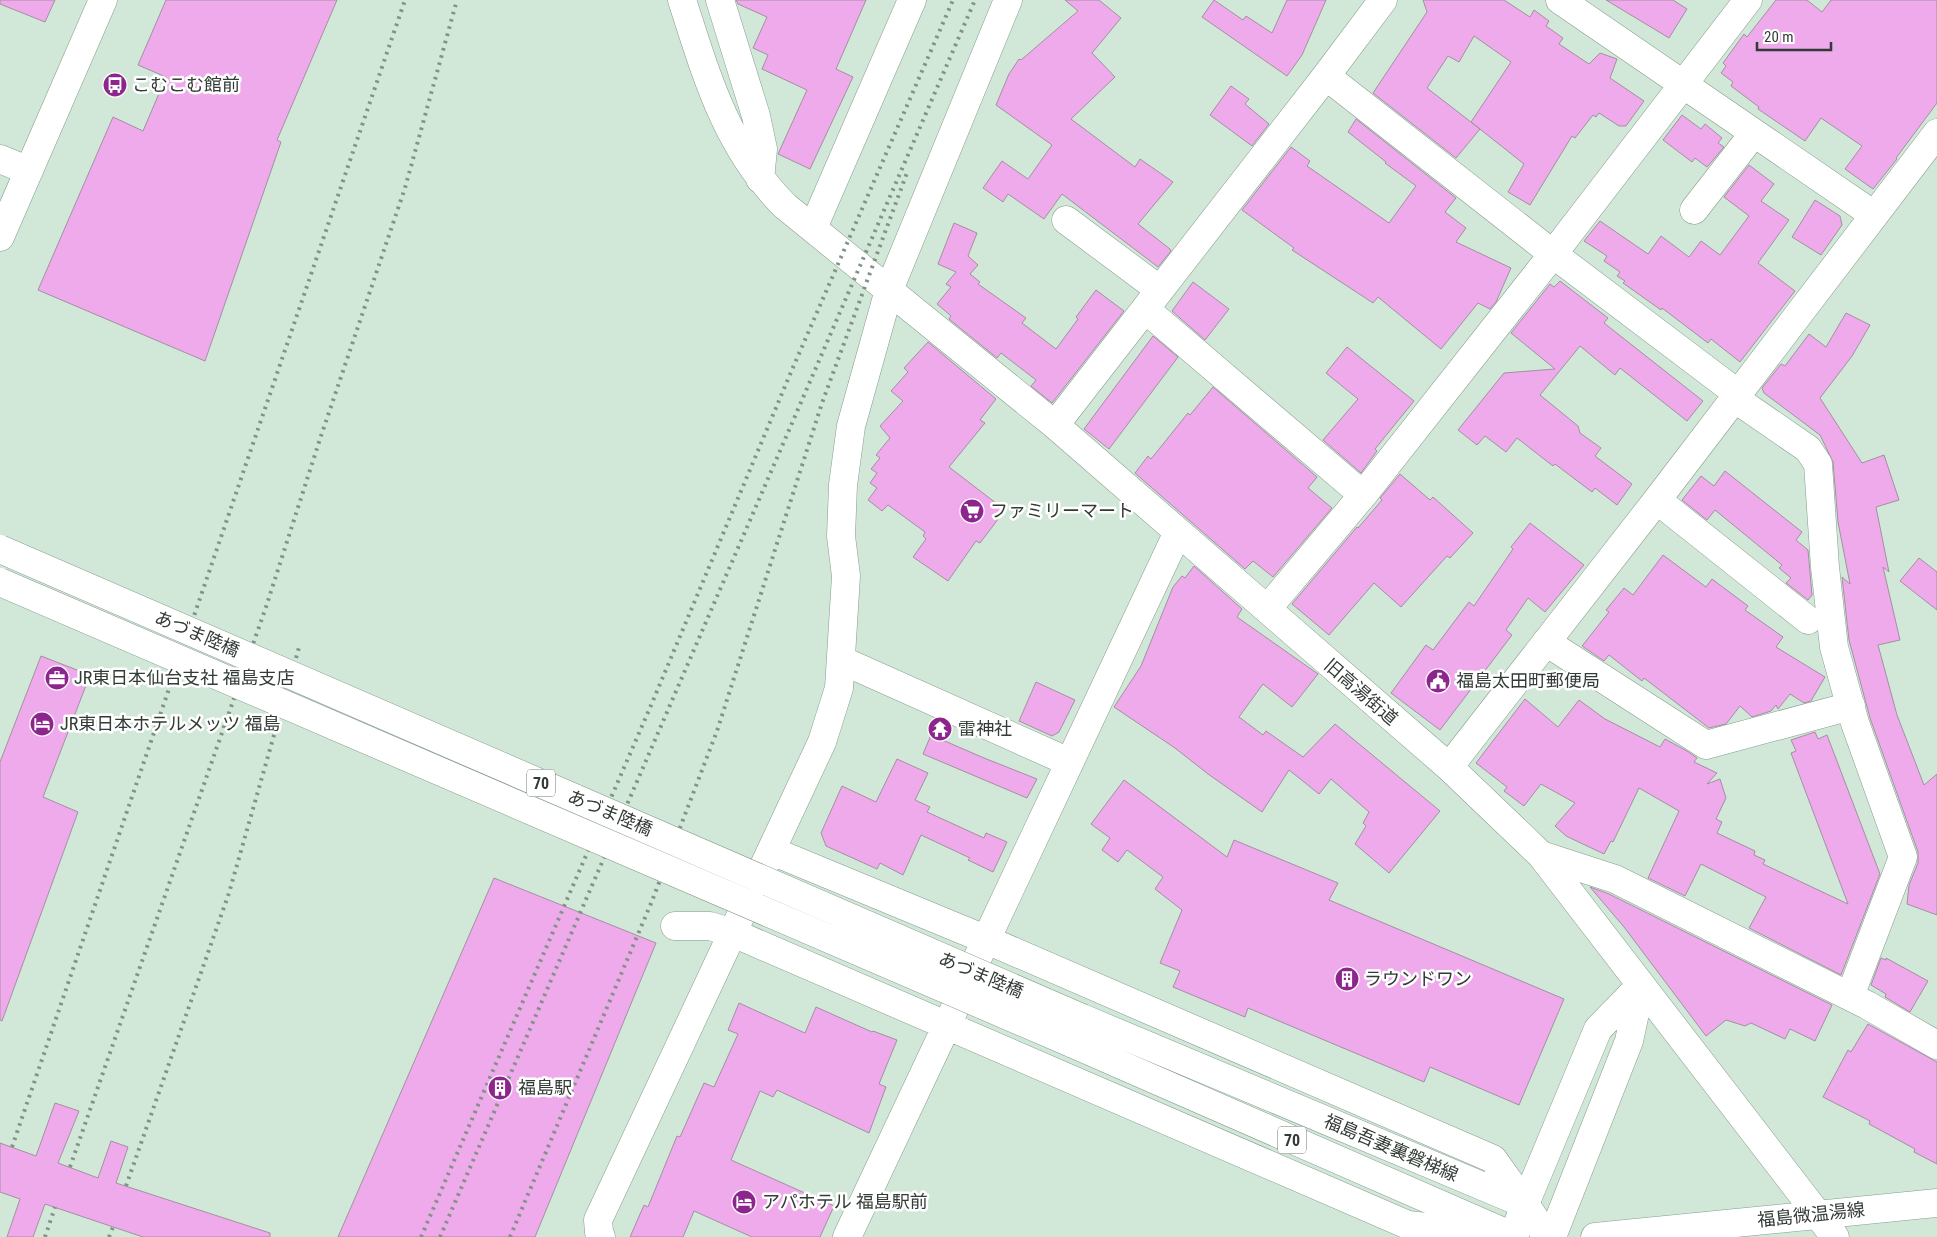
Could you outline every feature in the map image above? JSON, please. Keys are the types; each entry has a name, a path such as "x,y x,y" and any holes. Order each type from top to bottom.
{"street":[{"path":"0,237 103,0"},
{"name":"旧高湯街道","path":"682,0 709,85 736,144 760,179 785,206 1055,425 1449,767 1540,855 1835,1237"},
{"path":"720,0 756,116 763,149 760,179"},
{"path":"813,228 912,0"},
{"path":"602,1237 599,1232 598,1220 822,742 839,688 846,576 840,536 843,485 851,426 889,290 1008,0"},
{"path":"1055,425 1326,76 1382,0"},
{"path":"1560,0 1874,215"},
{"path":"1267,609 1363,495 1553,254 1748,0"},
{"path":"1326,76 1553,254 1808,449 1818,464 1825,567 1834,647 1850,706 1903,857 1850,996"},
{"path":"1694,210 1754,133"},
{"path":"1449,767 1657,500 1937,133"},
{"path":"0,159 29,171"},
{"path":"1066,220 1363,495"},
{"path":"1657,500 1808,620"},
{"path":"847,1237 1178,532"},
{"name":"あづま陸橋","path":"0,548 1082,1018"},
{"name":"あづま陸橋","path":"0,582 1070,1043"},
{"path":"1546,642 1706,745 1850,706"},
{"path":"841,660 1070,762"},
{"path":"772,851 987,940 1493,1159 1547,1237"},
{"path":"1540,855 1615,879 1850,996 1937,1045"},
{"path":"675,926 710,926 733,933 1408,1225 1514,1237 1525,1204 1598,1029 1641,985"},
{"path":"1552,1237 1629,1041 1641,985"},
{"name":"福島吾妻裏磐梯線","path":"1082,1018 1525,1204"},
{"name":"福島吾妻裏磐梯線","path":"1070,1043 1514,1237"},
{"name":"福島微温湯線","path":"1595,1237 1937,1203"}],"building":[{"path":"0,0 55,0 45,22 0,4"},
{"path":"166,0 337,0 277,140 281,142 205,361 38,290 113,117 143,131 166,77 138,65"},
{"path":"736,0 866,0 836,69 853,77 810,169 778,154 807,90 762,69 768,55 753,48 767,17 738,4"},
{"path":"1065,0 1099,0 1121,18 1092,53 1115,77 1071,119 1135,167 1140,159 1173,182 1138,224 1171,251 1158,267 1062,194 1044,219 1008,194 1003,202 983,188 1002,161 1028,179 1052,145 996,105 1009,74 1019,59 1021,60 1078,11"},
{"path":"1214,0 1243,20 1246,16 1272,33 1287,0 1326,0 1302,55 1287,76 1202,17"},
{"path":"1423,0 1504,0 1530,17 1534,10 1549,21 1546,26 1563,38 1559,44 1589,64 1600,53 1617,59 1610,78 1644,101 1626,126 1619,126 1599,113 1596,117 1593,115 1575,138 1572,136 1530,205 1508,192 1524,164 1480,129 1456,158 1373,93 1427,12","holes":["1474,36 1511,62 1471,122 1473,124 1427,88 1448,56 1459,62"]},
{"path":"1606,0 1673,0 1687,9 1669,38"},
{"path":"1776,0 1807,0 1822,12 1831,0 1937,0 1937,103 1873,189 1845,169 1862,146 1821,118 1805,141 1758,109 1759,107 1731,86 1733,82 1721,73 1726,66 1723,63 1744,34 1747,37"},
{"path":"1231,86 1249,99 1245,104 1269,124 1252,146 1210,115"},
{"path":"1682,115 1701,129 1705,124 1722,138 1718,143 1724,147 1707,167 1695,158 1692,162 1663,140"},
{"path":"1356,119 1456,198 1445,212 1466,228 1456,242 1511,268 1496,302 1490,309 1478,303 1441,349 1378,297 1373,303 1292,250 1294,248 1242,210 1291,147 1310,161 1307,166 1389,223 1416,186 1348,132"},
{"path":"1749,165 1774,184 1761,201 1789,220 1758,263 1795,291 1740,362 1711,339 1708,343 1662,308 1661,310 1623,283 1625,281 1617,276 1620,272 1604,261 1607,256 1584,241 1600,221 1648,254 1661,236 1689,257 1701,241 1720,255 1749,216 1724,197"},
{"path":"1815,200 1840,216 1842,225 1821,255 1792,237"},
{"path":"954,223 977,233 968,256 978,265 970,274 980,282 978,284 1026,318 1022,323 1056,349 1096,290 1124,311 1052,403 1031,386 1036,380 1001,353 997,358 949,319 951,316 937,304 951,287 946,284 956,272 938,264"},
{"path":"1560,281 1608,318 1604,323 1703,401 1687,421 1620,368 1615,375 1580,346 1540,395 1578,426 1580,433 1601,448 1595,456 1632,484 1617,505 1595,488 1592,492 1555,464 1553,466 1517,438 1506,452 1485,436 1477,445 1458,430 1504,373 1555,369 1511,333 1550,284 1554,287"},
{"path":"1193,282 1229,309 1205,340 1172,311"},
{"path":"1846,313 1870,325 1852,356 1820,398 1862,463 1884,455 1899,500 1876,507 1889,572 1883,567 1900,640 1878,645 1897,715 1924,785 1937,774 1937,915 1907,904 1909,885 1918,863 1918,852 1870,718 1849,640 1842,577 1850,584 1838,522 1833,462 1820,435 1764,393 1762,388 1781,364 1785,366 1809,334 1826,347"},
{"path":"1153,336 1178,357 1109,449 1084,429"},
{"path":"928,342 996,399 980,420 985,423 949,467 1005,510 980,543 976,541 948,581 913,557 926,539 923,536 925,532 888,505 882,511 868,500 877,488 870,483 877,473 871,469 880,458 876,455 890,438 880,426 903,401 891,391 908,372 904,368"},
{"path":"1347,347 1414,401 1375,449 1377,451 1361,473 1323,440 1358,399 1326,373"},
{"path":"1213,387 1317,477 1308,488 1332,508 1273,577 1253,561 1245,569 1135,473 1148,456 1151,459 1188,413 1190,415"},
{"path":"1725,471 1802,532 1796,540 1808,550 1812,595 1808,600 1786,583 1791,578 1779,568 1782,565 1715,510 1707,520 1682,500 1701,476 1714,486"},
{"path":"1400,474 1430,500 1433,497 1473,533 1450,558 1447,556 1401,607 1374,583 1329,635 1292,604 1382,500 1380,498"},
{"path":"1530,523 1584,565 1545,612 1528,598 1506,630 1512,635 1440,730 1391,693 1426,645 1433,650 1469,602 1474,606 1513,549 1511,547"},
{"path":"1663,555 1706,587 1712,579 1748,606 1745,610 1783,637 1776,647 1825,677 1811,701 1804,703 1790,694 1778,709 1776,705 1771,711 1752,717 1740,706 1726,724 1709,728 1644,678 1642,681 1609,655 1604,661 1582,646 1609,612 1606,610 1624,588 1633,595"},
{"path":"1919,558 1937,572 1937,610 1900,581"},
{"path":"1194,566 1242,609 1237,617 1318,674 1292,707 1263,684 1239,717 1263,735 1266,731 1303,757 1335,724 1440,811 1389,873 1355,844 1366,826 1363,823 1369,812 1331,779 1319,794 1289,770 1262,812 1175,748 1114,707 1141,666 1173,587 1182,576 1185,578"},
{"path":"41,656 90,675 43,797 78,812 2,1021 0,1020 0,762"},
{"path":"1036,682 1075,700 1059,732 1052,736 1019,721"},
{"path":"1525,699 1558,727 1579,700 1605,719 1660,747 1665,739 1687,751 1697,758 1694,762 1717,773 1707,784 1720,779 1726,798 1716,819 1722,822 1717,833 1755,851 1754,855 1765,860 1763,864 1848,904 1791,753 1796,751 1791,740 1815,732 1818,739 1827,735 1880,874 1841,975 1749,928 1766,897 1701,864 1685,896 1648,878 1679,811 1639,788 1613,842 1611,841 1604,854 1566,836 1555,826 1575,803 1541,784 1524,806 1504,791 1507,787 1476,763"},
{"path":"931,735 1037,779 1027,798 923,754"},
{"path":"897,759 928,773 915,800 930,807 927,812 984,838 986,833 1007,842 993,872 968,860 970,858 921,835 903,875 880,863 877,869 826,846 821,833 842,786 876,802"},
{"name":"ラウンドワン","path":"1124,780 1227,857 1234,840 1338,883 1329,900 1564,999 1519,1105 1430,1067 1424,1082 1248,1008 1245,1017 1173,987 1180,971 1160,963 1182,910 1155,889 1163,877 1127,850 1118,862 1102,850 1110,838 1091,824"},
{"name":"福島駅","path":"494,878 656,943 535,1237 338,1237"},
{"path":"1590,887 1609,894 1832,1005 1815,1041 1790,1029 1785,1039 1751,1023 1745,1026 1726,1020 1706,1036 1624,927"},
{"path":"1881,958 1886,960 1886,958 1928,981 1910,1012 1885,997 1886,994 1871,985"},
{"path":"739,1003 805,1033 816,1007 872,1032 897,1040 879,1084 886,1087 869,1133 777,1090 773,1097 760,1091 731,1160 834,1206 820,1237 752,1237 694,1211 683,1237 630,1237 644,1205 648,1207 677,1136 680,1137 704,1083 714,1087 738,1034 728,1030"},
{"path":"1868,1024 1937,1062 1937,1164 1914,1152 1915,1149 1869,1124 1870,1121 1823,1097 1848,1050 1851,1052"},
{"path":"55,1103 79,1111 58,1163 98,1178 111,1141 128,1147 116,1183 270,1233 270,1237 143,1237 45,1204 33,1237 7,1237 20,1199 0,1192 0,1143 36,1156"}],"railway":[{"path":"12,1147 405,0"},
{"path":"70,1167 266,607 320,439 405,188 457,0"},
{"path":"421,1237 652,703 791,372 953,0"},
{"path":"440,1237 975,0"},
{"path":"510,1237 652,901 717,731 822,403 908,170"},
{"path":"126,1186 229,893 300,644"},
{"path":"45,1237 55,1207"},
{"path":"109,1237 113,1227"}],"place":[{"name":"こむこむ館前","path":"115,85"},
{"name":"ファミリーマート","path":"972,511"},
{"name":"JR東日本仙台支社 福島支店","path":"57,678"},
{"name":"福島太田町郵便局","path":"1438,681"},
{"name":"JR東日本ホテルメッツ 福島","path":"42,724"},
{"name":"雷神社","path":"940,729"},
{"name":"ラウンドワン","path":"1347,979"},
{"name":"福島駅","path":"500,1088"},
{"name":"アパホテル 福島駅前","path":"744,1202"}]}
